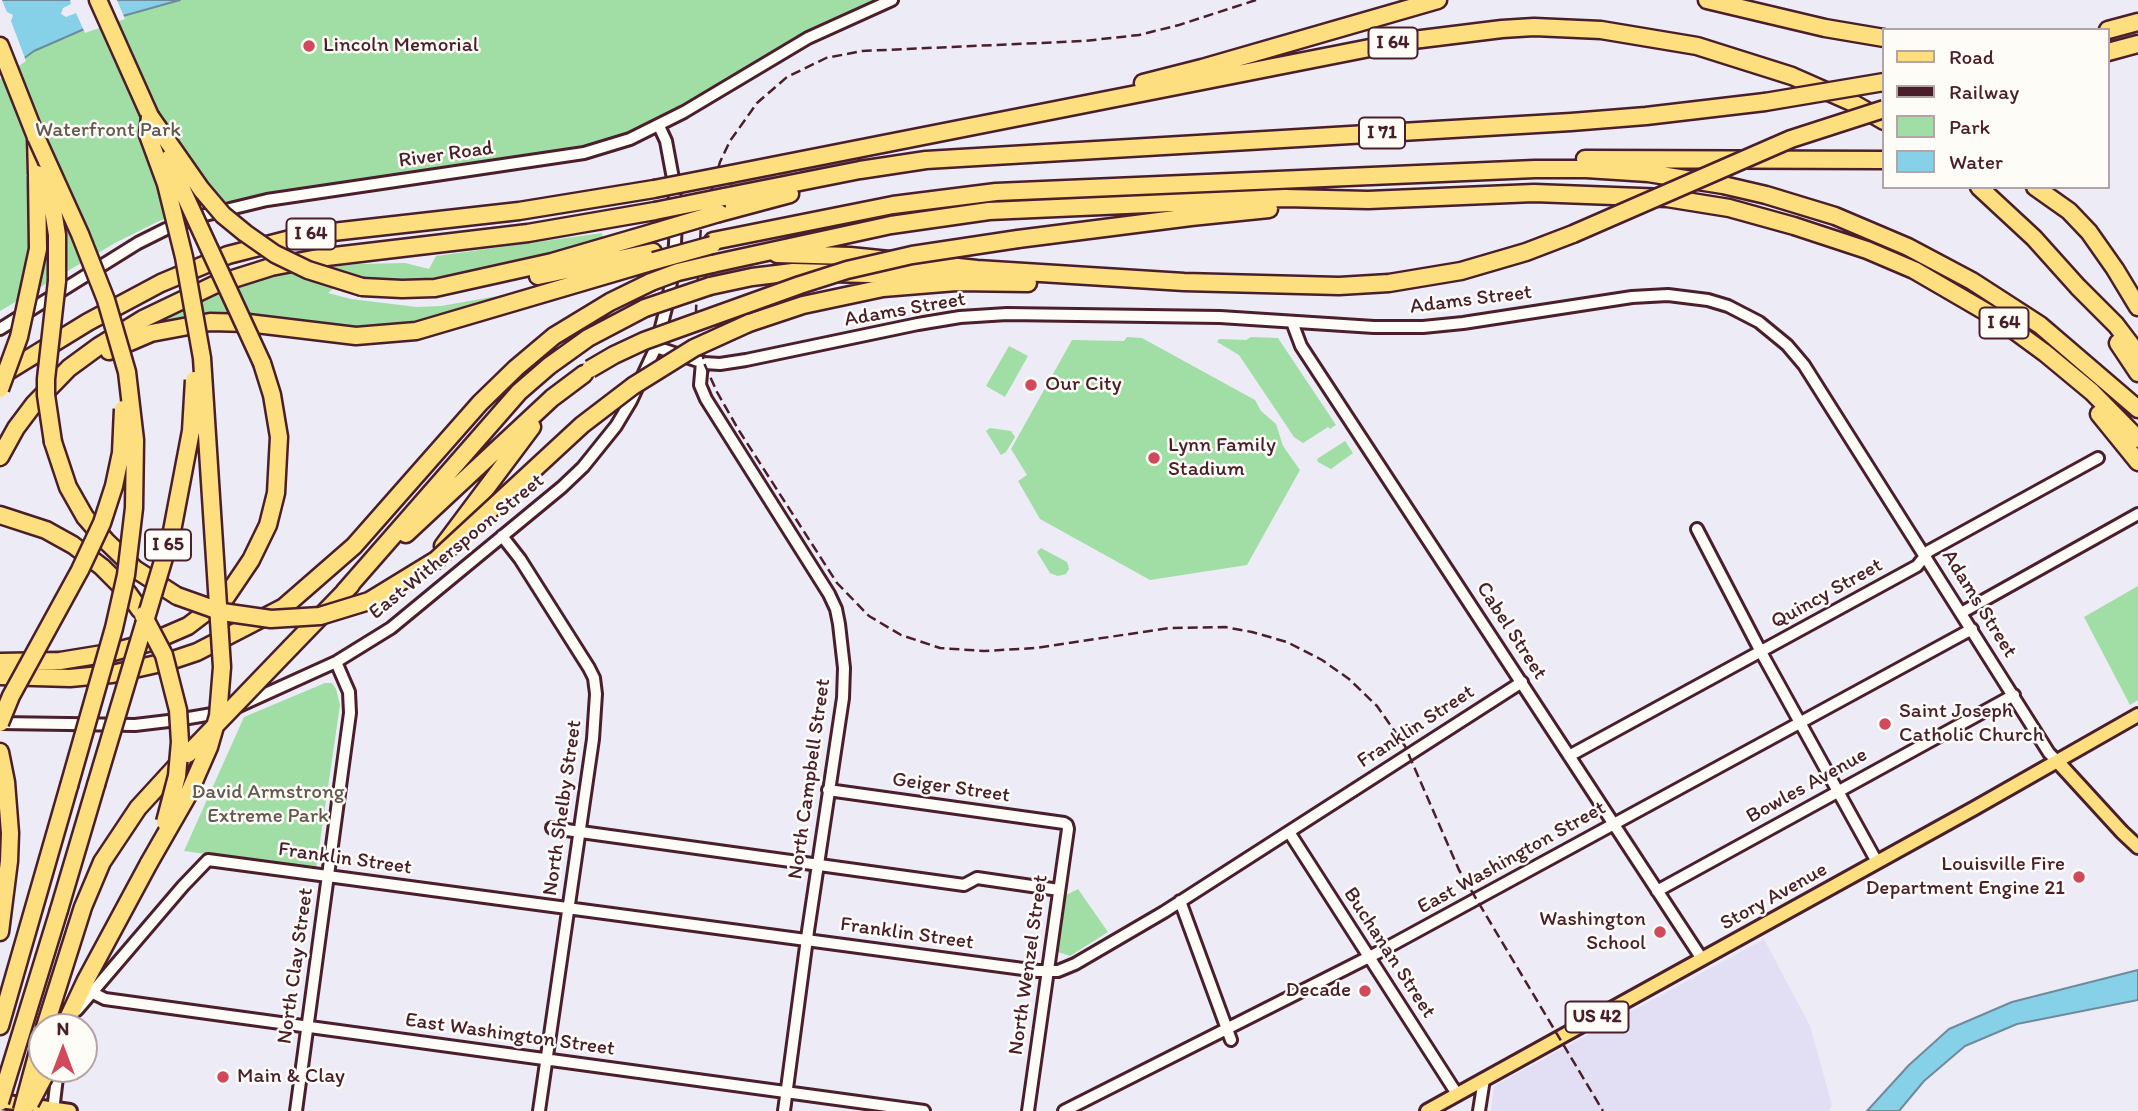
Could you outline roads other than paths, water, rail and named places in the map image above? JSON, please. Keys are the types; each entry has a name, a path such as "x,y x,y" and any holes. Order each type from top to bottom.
{"highway":[{"name":"I 65","path":"0,1102 163,562 180,498 190,442 194,398 192,297 166,184 148,135 150,116 98,0"},
{"path":"893,141 1202,68 1437,0"},
{"path":"1707,0 1825,28 1882,38"},
{"path":"2110,30 2132,24"},
{"name":"I 64","path":"0,376 161,283 228,254 306,235 519,211 654,190 1405,41 1469,31 1534,27 1633,34 1729,54 1822,88 1882,120"},
{"path":"2110,52 2136,45"},
{"name":"I 65","path":"0,46 36,137 94,267 127,372 135,440 131,541 119,607 0,1026"},
{"name":"I 71","path":"998,154 1571,122 1681,113 1882,82"},
{"path":"757,253 850,256 976,269 1184,282 1318,287 1388,283 1482,265 1573,234 1791,139 1882,110"},
{"path":"150,116 223,215 275,254 308,270 362,287 403,293 444,293 654,256 893,205 970,194 1560,169 1648,173 1723,185 1823,212 1908,247 1972,281 2040,325 2138,409"},
{"path":"0,662 60,661 109,653 151,642 188,626 226,597 251,560 268,525 276,493 279,437 272,396 262,363 182,193 150,116"},
{"path":"0,389 19,337 38,249 36,137"},
{"path":"362,287 435,288 459,283 552,262 719,213 857,178 998,154"},
{"path":"0,457 34,404 69,368 132,325 174,303 214,285 271,267 318,258 528,233 893,164 998,154"},
{"path":"1412,174 1473,163 1544,159 1882,160"},
{"path":"37,174 51,197 57,235 57,281 46,395 53,442 68,487 85,517 135,569 177,596 206,608 238,616 304,618 353,607 383,594 436,560 558,446 606,406 672,361 749,323 803,305 883,288 946,283 1184,282"},
{"path":"1981,189 2034,238 2116,325 2138,354"},
{"path":"2038,189 2069,211 2089,232 2138,307"},
{"name":"I 64","path":"0,676 70,678 113,674 170,662 197,652 284,607 354,546 480,403 516,368 554,336 610,302 651,282 678,272 757,253 891,225 989,211 1285,198 1368,200 1566,193 1651,196 1729,208 1867,250 1914,270 2000,320 2045,353 2086,387 2138,439"},
{"path":"344,592 552,398 614,355 644,341 847,270 912,255 1191,217 1368,200"},
{"path":"1846,244 1858,254 1916,280 1977,315 2029,351 2093,407 2138,461"},
{"path":"0,472 28,422 55,391 89,363 122,344 151,333 181,326 228,321 356,336 396,334 433,327 654,256"},
{"path":"49,1013 94,878 119,834 138,808 344,592 519,392 549,366 588,338 645,307 710,286 752,277 806,272 1028,282"},
{"path":"2078,287 2138,373"},
{"path":"71,1013 86,980 202,766 218,716 222,690 221,646 204,391 192,297"},
{"path":"0,723 11,696 93,544 110,503 121,453 123,427 118,340"},
{"path":"411,577 449,539 539,418 587,372"},
{"path":"0,515 46,530 88,556 128,593 151,627 170,674 177,701 180,758 174,794 149,863"},
{"path":"0,752 6,782 10,833 0,932"},
{"path":"24,1111 31,1083"},
{"path":"24,1111 39,1083"}],"main road":[{"name":"Story Avenue","path":"1427,1111 2138,715"},
{"path":"2057,761 2138,847"},
{"path":"0,1102 70,1111"}],"street":[{"name":"River Road","path":"0,329 138,243 166,229 205,215 267,200 584,153 630,139 659,126 808,38 892,0"},
{"name":"East Witherspoon Street","path":"0,723 135,725 201,717 244,704 336,662 391,628 562,487 601,444 631,401 656,347 674,264 676,222 674,184 666,141 659,126"},
{"name":"Adams Street","path":"656,347 702,362 720,363 918,324 971,317 1034,314 1220,317 1388,328 1433,326 1656,295 1697,298 1728,306 1768,329 1787,345 1804,365 2049,754 2057,761"},
{"name":"Cabel Street","path":"1292,322 1301,346 1702,959"},
{"name":"North Campbell Street","path":"702,362 701,385 706,399 827,590 836,609 839,624 844,685 784,1111"},
{"name":"Quincy Street","path":"1569,756 1917,566 1929,551 2098,458"},
{"path":"1961,613 2138,514"},
{"path":"1697,529 1761,652 1877,862"},
{"name":"North Shelby Street","path":"502,536 534,581 594,678 596,715 539,1111"},
{"name":"East Washington Street","path":"1064,1111 1229,1035 1972,629"},
{"name":"North Clay Street","path":"296,1111 350,713 349,692 336,662"},
{"name":"Franklin Street","path":"93,993 208,860 1058,971 1075,964 1180,901 1522,682"},
{"name":"Bowles Avenue","path":"1657,891 2014,695"},
{"name":"Geiger Street","path":"828,790 1067,825"},
{"name":"North Wenzel Street","path":"1028,1111 1069,829 1067,825"},
{"path":"552,828 964,885 977,878 1059,890"},
{"name":"Buchanan Street","path":"1289,832 1457,1094"},
{"path":"1180,901 1229,1035"},
{"path":"75,1013 93,993"},
{"name":"East Washington Street","path":"93,993 105,999 924,1111"},
{"path":"1479,1111 1483,1079"},
{"path":"54,1110 57,1083"}],"water":[{"path":"0,0 180,0 98,23 34,51 0,76"},
{"path":"2138,970 2138,1000 2017,1024 1965,1046 1924,1081 1899,1111 1867,1111 1909,1065 1949,1029 2012,1002"}],"railway":[{"path":"1256,0 1139,35 1084,41 862,51 826,58 787,77 757,103 730,141 720,162 701,225 696,310 704,363 738,429 837,583 869,616 901,635 940,648 984,651 1036,648 1169,628 1225,627 1287,642 1322,660 1349,679 1377,706 1405,746 1459,870 1603,1111"}],"place":[{"name":"Lincoln Memorial","path":"309,46"},
{"name":"Our City","path":"1031,385"},
{"name":"Lynn Family Stadium","path":"1154,458"},
{"name":"Saint Joseph Catholic Church","path":"1885,724"},
{"name":"Louisville Fire Department Engine 21","path":"2079,877"},
{"name":"Washington School","path":"1660,932"},
{"name":"Decade","path":"1365,991"},
{"name":"Main & Clay","path":"223,1077"}],"park label":[{"name":"Waterfront Park","path":"108,131"},
{"name":"David Armstrong Extreme Park","path":"268,805"}]}
